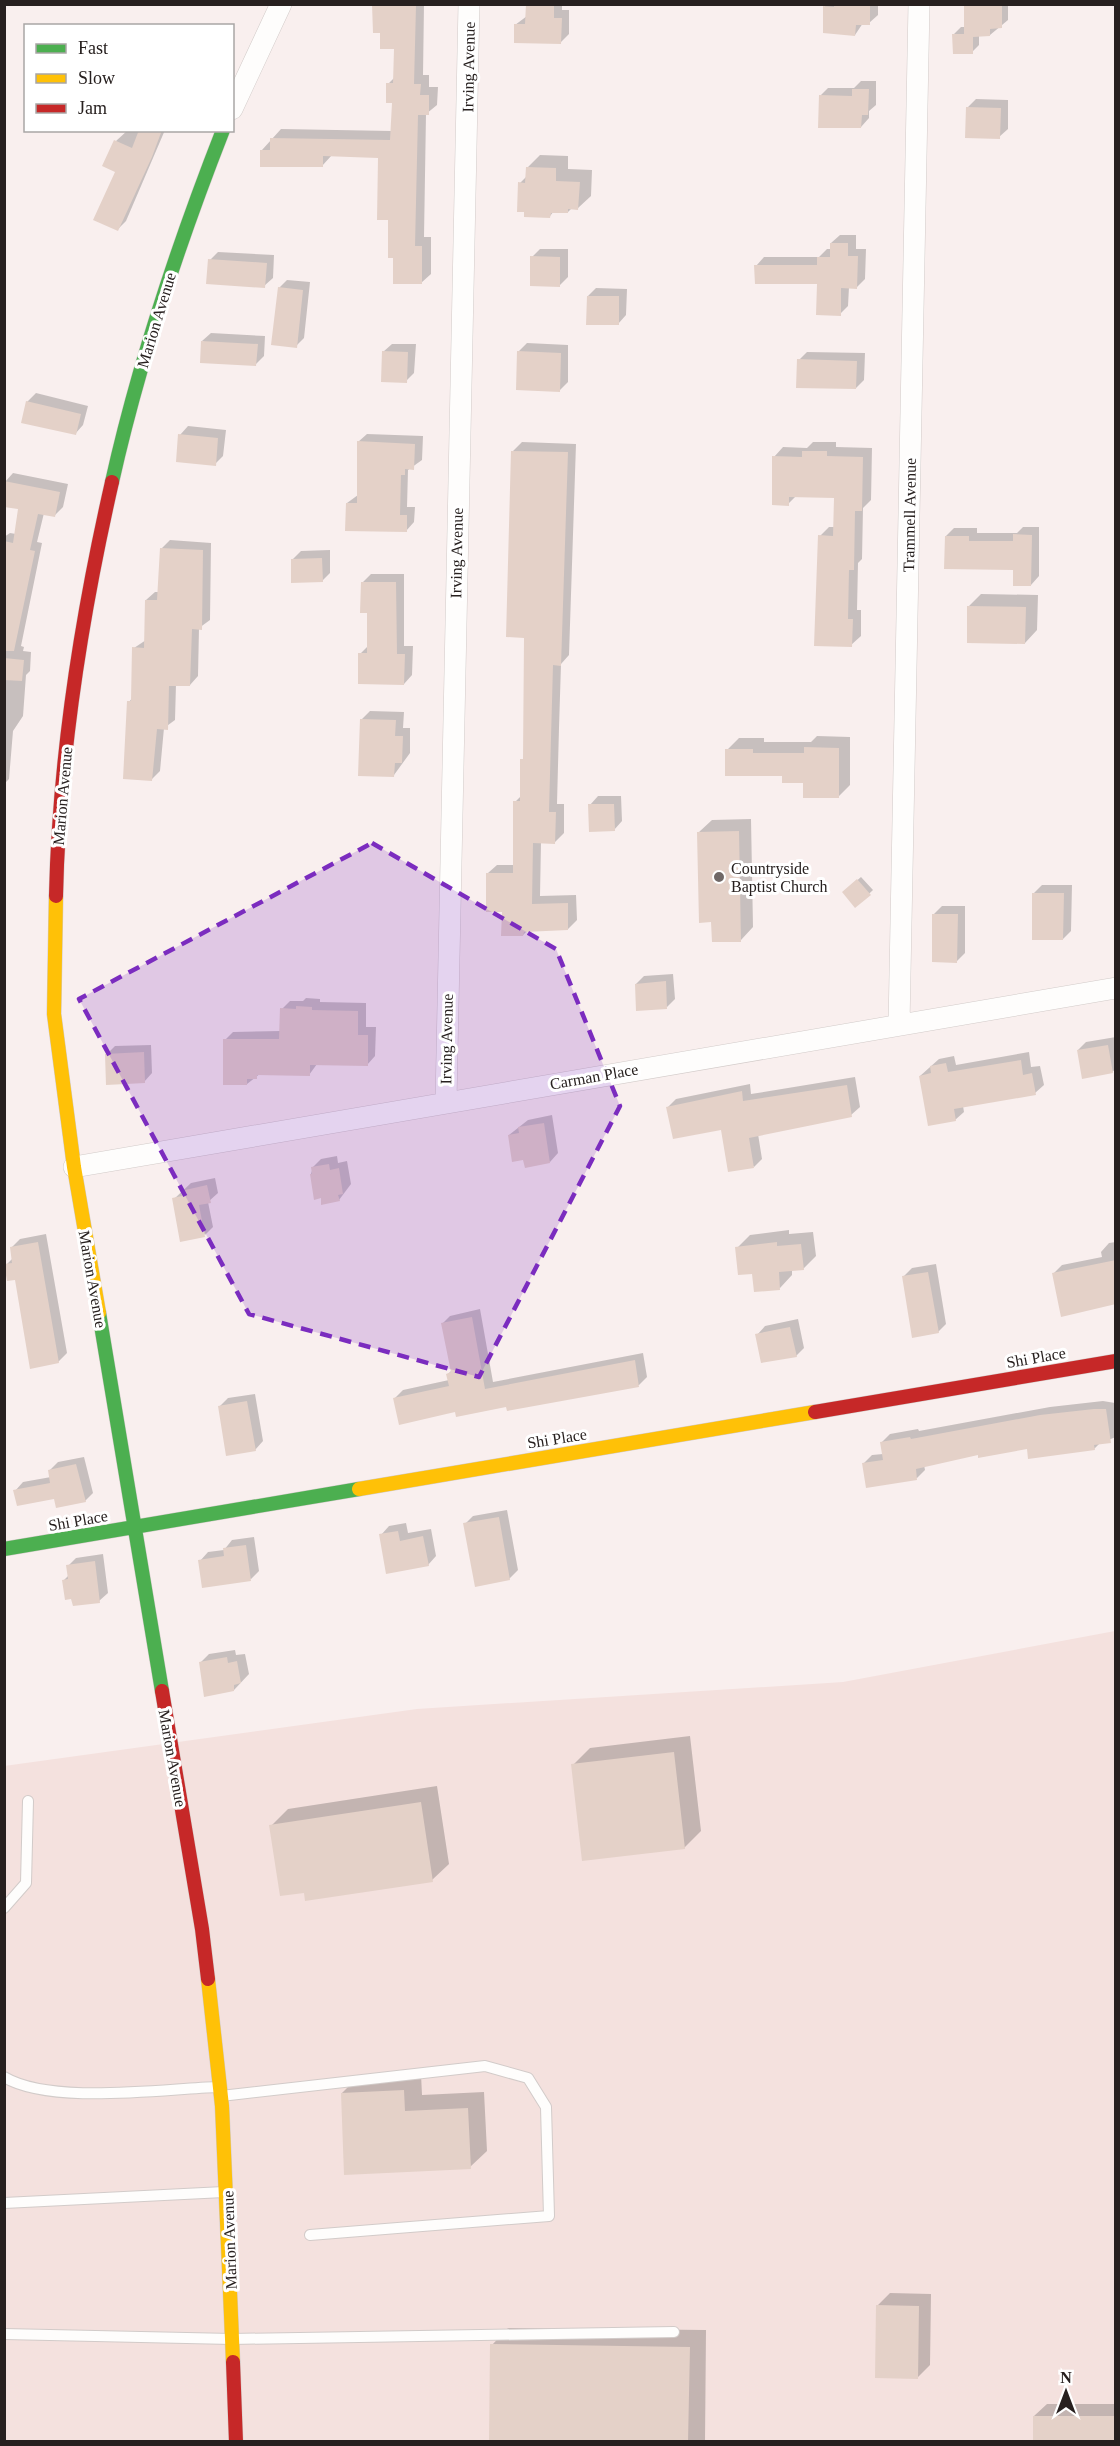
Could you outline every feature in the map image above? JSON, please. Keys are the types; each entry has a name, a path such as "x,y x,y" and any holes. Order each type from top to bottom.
{"street":[{"path":"234,105 281,4"},
{"name":"Irving Avenue","path":"446,1101 469,4"},
{"name":"Trammell Avenue","path":"899,1025 919,4"},
{"name":"Marion Avenue","path":"222,132 184,230 158,309 119,450 89,581 65,756 57,862 54,1014 74,1167 202,1929 220,2091 227,2192 236,2442"},
{"name":"Carman Place","path":"74,1167 446,1101 1116,988"},
{"name":"Shi Place","path":"4,1549 1116,1360"}],"lane":[{"path":"4,1908 26,1883 28,1801"},
{"path":"4,2077 18,2085 78,2093 220,2091 485,2066 528,2078 546,2107 549,2216 310,2235"},
{"path":"4,2203 227,2192"},
{"path":"4,2334 232,2339 674,2332"}],"highlighted area":[{"path":"372,843 556,949 620,1106 479,1377 249,1314 79,999"}],"shaded area":[{"path":"1115,1631 1115,2441 5,2441 4,1766 417,1709 843,1682"}],"building":[{"path":"372,4 416,6 414,84 421,84 420,95 429,95 429,115 418,115 415,246 422,246 422,284 393,284 393,258 388,258 388,220 377,220 378,158 323,156 323,167 260,167 260,150 270,150 270,138 390,140 392,103 386,103 386,83 393,83 394,49 380,49 380,33 373,33"},
{"path":"526,4 554,4 554,18 562,18 561,44 514,43 514,24 525,24"},
{"path":"834,4 870,5 870,25 856,25 855,36 823,33 823,6 834,7"},
{"path":"964,4 1002,4 1002,28 990,29 990,36 973,37 973,54 953,54 952,34 964,34"},
{"path":"852,89 869,89 868,115 862,115 861,128 818,128 819,95 852,96"},
{"path":"966,107 1001,108 1000,139 965,138"},
{"path":"138,132 161,132 118,231 93,220 115,172 102,166 114,140 132,148"},
{"path":"526,167 556,168 556,181 580,182 578,210 568,209 568,213 551,213 550,218 524,217 524,212 517,212 518,182 525,183"},
{"path":"830,243 848,243 848,256 858,256 857,289 841,288 841,316 816,315 817,284 755,284 754,265 817,265 817,257 830,257"},
{"path":"530,256 560,257 560,287 530,286"},
{"path":"208,259 267,263 265,288 206,284"},
{"path":"278,287 303,290 297,348 271,345"},
{"path":"587,296 619,296 619,325 586,325"},
{"path":"201,341 258,344 256,366 200,363"},
{"path":"382,351 408,352 407,383 381,382"},
{"path":"517,351 561,353 560,392 516,390"},
{"path":"797,359 857,361 856,389 796,388"},
{"path":"26,401 81,414 76,435 21,423"},
{"path":"178,434 218,438 216,466 176,462"},
{"path":"357,441 415,444 414,470 405,469 405,475 401,475 400,515 407,515 407,532 345,531 346,503 357,503"},
{"path":"511,451 568,452 561,666 553,665 549,812 556,812 555,844 533,843 532,904 568,903 568,930 524,932 523,936 501,936 502,912 486,912 486,873 513,873 513,801 520,801 520,759 523,759 524,638 506,637"},
{"path":"802,451 827,451 827,456 863,457 862,511 855,511 854,570 849,570 848,619 853,619 852,647 814,646 818,535 833,536 834,498 789,497 789,506 772,505 772,456 802,457"},
{"path":"4,481 60,492 55,517 38,514 30,550 35,551 14,651 4,651 4,541 13,543 18,509 4,507"},
{"path":"1013,534 1032,535 1031,586 1013,586 1013,570 944,569 945,536 969,536 969,541 1013,541"},
{"path":"160,548 203,550 202,630 192,629 190,686 169,686 168,730 157,729 152,781 123,779 127,701 131,701 132,647 144,648 145,600 157,600"},
{"path":"322,558 323,582 291,583 291,559"},
{"path":"361,582 396,582 397,654 405,654 404,685 358,684 358,653 367,653 367,613 360,613"},
{"path":"967,606 1026,607 1025,644 967,643"},
{"path":"4,658 24,660 22,681 4,680"},
{"path":"360,719 396,720 395,736 403,736 402,763 395,763 394,777 358,776"},
{"path":"804,747 839,748 839,798 803,798 803,783 782,783 782,776 725,776 725,749 753,749 753,753 804,753"},
{"path":"588,804 614,804 615,831 589,832"},
{"name":"Countryside Baptist Church","path":"739,831 741,942 712,942 711,922 699,923 697,832"},
{"path":"857,879 871,895 855,908 842,892"},
{"path":"1032,893 1064,893 1063,940 1032,940"},
{"path":"932,914 958,914 957,963 932,962"},
{"path":"666,981 667,1009 636,1011 635,984"},
{"path":"296,1006 312,1007 312,1010 358,1011 358,1035 368,1035 368,1066 310,1065 310,1076 257,1075 257,1079 247,1079 247,1085 223,1085 223,1039 279,1039 280,1008 296,1009"},
{"path":"1108,1045 1113,1073 1082,1079 1077,1050"},
{"path":"144,1052 145,1083 106,1085 105,1054"},
{"path":"1021,1060 1023,1075 1032,1073 1036,1095 954,1109 956,1121 928,1126 919,1076 931,1073 930,1066 946,1063 948,1072"},
{"path":"847,1085 852,1117 749,1138 754,1168 728,1172 721,1130 673,1139 666,1107 742,1091 743,1101"},
{"path":"544,1123 550,1163 525,1168 523,1160 512,1162 508,1135 519,1133 518,1127"},
{"path":"329,1164 330,1170 339,1168 343,1194 338,1195 340,1201 321,1205 321,1198 314,1200 311,1167"},
{"path":"207,1185 211,1203 199,1205 205,1237 180,1242 172,1198 182,1196 181,1191"},
{"path":"38,1242 59,1363 30,1369 15,1280 7,1281 4,1264 12,1263 10,1247"},
{"path":"777,1242 777,1246 801,1244 804,1270 779,1272 780,1290 754,1292 752,1274 738,1275 735,1247"},
{"path":"1116,1260 1116,1304 1061,1317 1052,1273"},
{"path":"928,1272 939,1333 912,1338 902,1276"},
{"path":"472,1317 485,1389 635,1360 639,1387 507,1411 506,1407 456,1417 455,1412 399,1425 393,1398 449,1386 446,1374 451,1372 441,1323"},
{"path":"790,1327 797,1357 761,1363 755,1334"},
{"path":"247,1401 256,1451 226,1456 218,1406"},
{"path":"1106,1409 1111,1443 1094,1445 1095,1450 1028,1459 1027,1449 978,1458 978,1455 916,1469 917,1480 866,1488 862,1463 883,1460 880,1442 910,1437 911,1439 1040,1415"},
{"path":"76,1464 86,1502 56,1508 54,1499 17,1506 13,1490 50,1483 48,1470"},
{"path":"499,1517 510,1580 475,1587 463,1523"},
{"path":"398,1531 400,1541 423,1536 429,1566 386,1574 379,1534"},
{"path":"246,1545 251,1581 202,1588 198,1560 224,1556 223,1548"},
{"path":"95,1561 100,1603 73,1606 71,1599 65,1600 62,1580 68,1579 66,1565"},
{"path":"227,1657 228,1663 237,1661 241,1683 234,1685 234,1691 204,1697 199,1662"},
{"path":"674,1752 685,1849 582,1861 571,1764"},
{"path":"421,1802 433,1882 305,1901 304,1893 280,1896 269,1825"},
{"path":"404,2090 405,2111 468,2108 471,2169 344,2175 341,2093"},
{"path":"876,2305 919,2306 918,2379 875,2378"},
{"path":"490,2344 690,2347 688,2442 489,2442"},
{"path":"1033,2416 1115,2416 1115,2442 1033,2442"}],"traffic: fast":[{"path":"112,482 147,348 190,216 222,132"},
{"path":"99,1313 162,1691"},
{"path":"4,1549 359,1489"}],"traffic: slow":[{"path":"56,896 54,1014 74,1167 99,1313"},
{"path":"359,1489 815,1412"},
{"path":"208,1979 222,2106 233,2362"}],"traffic: jam":[{"path":"56,896 62,792 81,636 112,482"},
{"path":"815,1412 1116,1361"},
{"path":"162,1691 202,1929 208,1979"},
{"path":"233,2362 236,2442"}],"place":[{"name":"Countryside Baptist Church","path":"719,877"}]}
